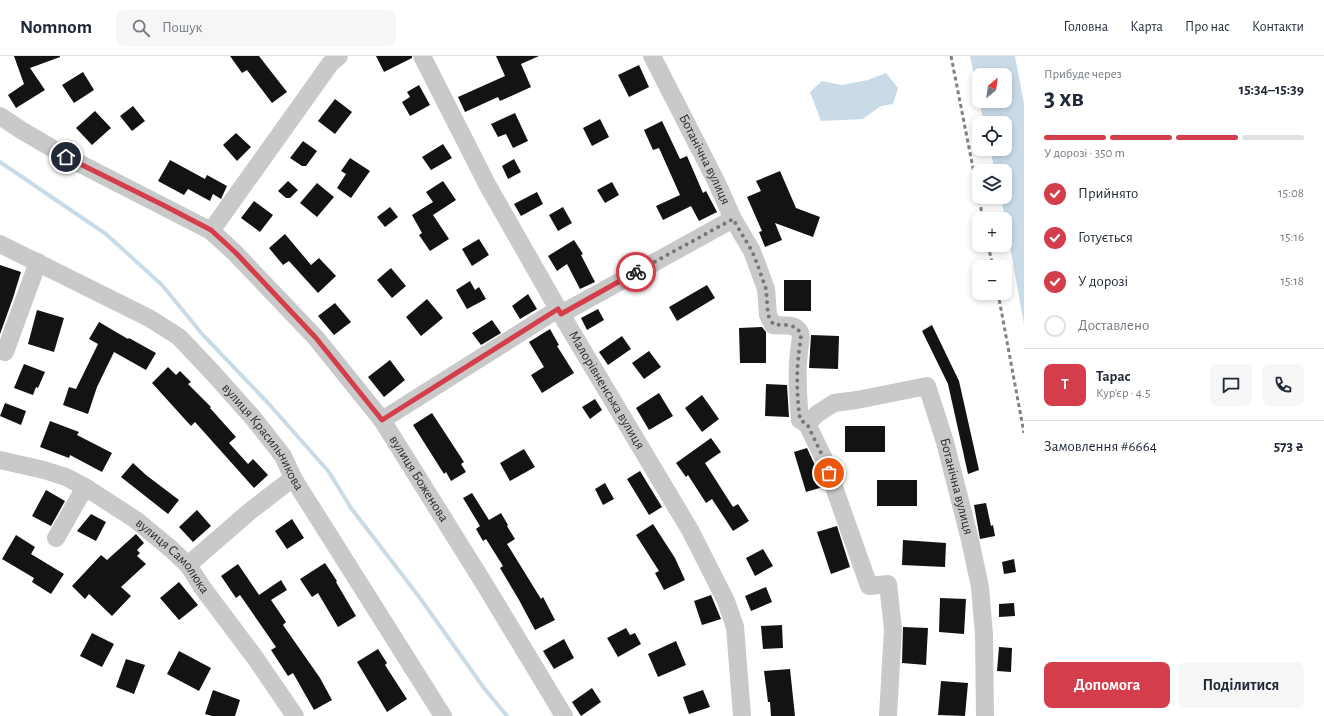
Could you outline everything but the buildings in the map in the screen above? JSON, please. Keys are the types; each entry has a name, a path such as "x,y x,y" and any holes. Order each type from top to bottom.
{"street":[{"path":"211,230 330,64 339,56"},
{"name":"Малорівненська вулиця","path":"422,56 488,186 559,311 690,530 726,601 735,627 742,716"},
{"name":"Ботанічна вулиця","path":"652,56 716,181 733,219 752,251 766,289 768,315 770,320 773,324 796,327 801,332 798,360 800,420 807,424 824,459 869,586 888,584 893,629 888,716"},
{"name":"вулиця Боженова","path":"0,116 66,157 211,230 236,253 316,338 382,420 485,585 564,716"},
{"path":"382,420 559,311 733,219"},
{"name":"вулиця Красильникова","path":"0,244 149,318 179,337 213,373 254,419 283,456 293,478 443,716"},
{"path":"5,352 38,262"},
{"name":"Ботанічна вулиця","path":"807,424 817,414 834,403 927,386 945,442 970,540 980,587 984,634 985,716"},
{"name":"вулиця Самолюка","path":"0,460 44,470 66,477 136,520 171,549 188,565 202,587 256,659 295,716"},
{"path":"188,565 249,512 293,478"},
{"path":"56,538 84,487"}],"water":[{"path":"970,56 1015,56 1024,104 1024,324 1011,252 1012,212 1004,212 1002,204 1012,204 1012,164 993,164 992,156 1012,156 1012,116 982,116 981,108 1012,108 1012,68 972,68"},
{"path":"886,73 898,88 893,104 881,106 863,119 821,121 810,92 822,81 842,85 868,80"}],"waterway":[{"path":"0,162 106,234 162,285 203,335 269,404 329,472 351,508 420,598 484,688 507,716"}],"railway":[{"path":"951,56 982,212"},
{"path":"990,252 991,260"},
{"path":"999,300 1024,433"}],"way so far":[{"path":"636,272 733,219 752,251 758,266 766,289 768,315 773,324 796,327 801,332 798,360 800,420 807,424 829,473"}],"route":[{"path":"66,157 211,230 236,253 316,338 382,420 558,309 561,314 636,272"}]}
